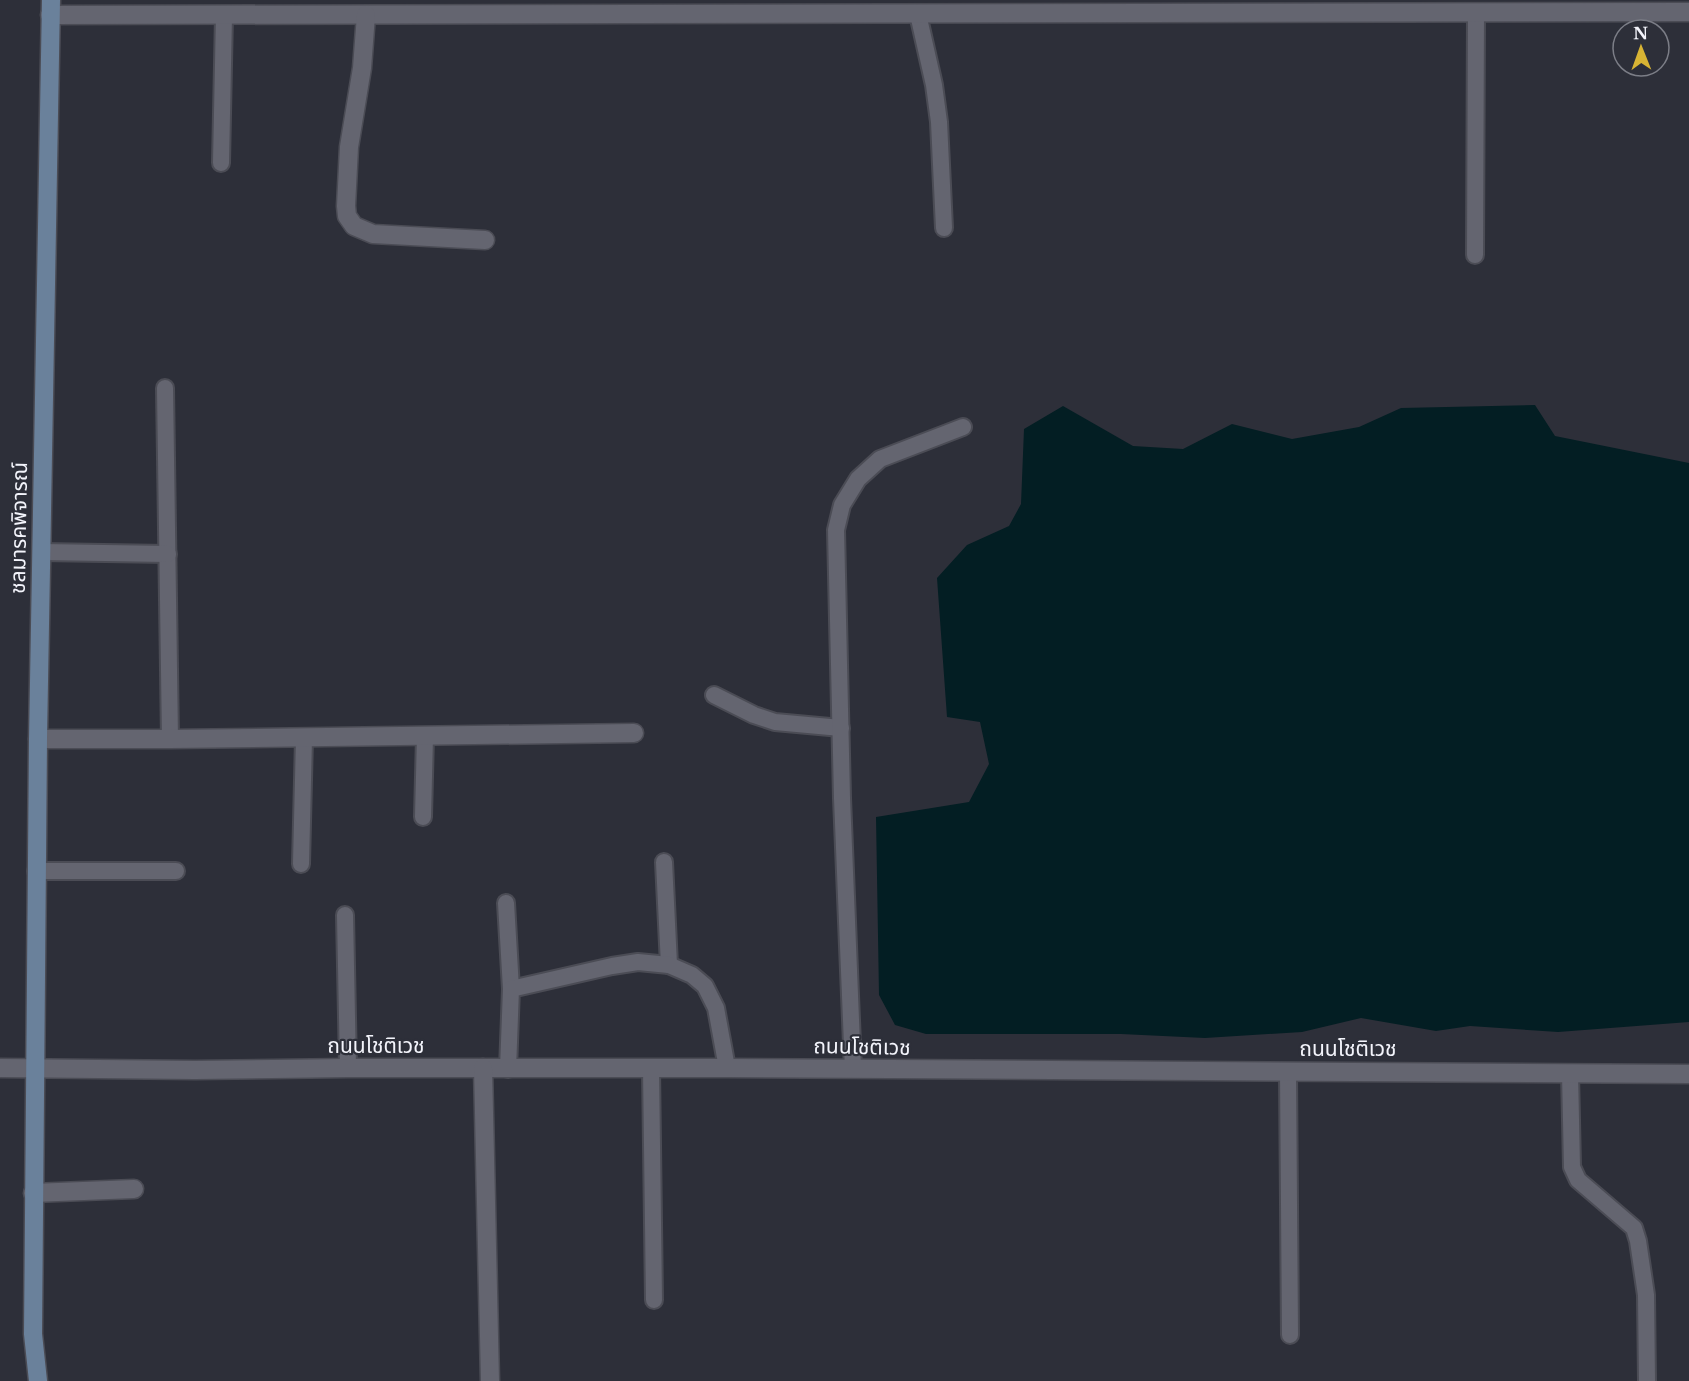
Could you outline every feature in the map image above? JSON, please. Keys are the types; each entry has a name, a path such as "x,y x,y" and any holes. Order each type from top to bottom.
{"street":[{"path":"51,8 224,15 918,14 1060,7 1397,7 1476,13 1689,12"},
{"name":"ชลมารคพิจารณ์","path":"38,1381 33,1334 36,871 51,8"},
{"path":"366,15 362,69 349,147 347,216 354,226 373,234 486,240"},
{"path":"38,739 170,740 634,733"},
{"name":"ถนนโชติเวช","path":"0,1068 195,1070 727,1068 1689,1074"},
{"path":"483,1068 490,1381"},
{"path":"33,1193 134,1189"}],"lane":[{"path":"1474,255 1476,13"},
{"path":"918,14 934,85 939,122 944,228"},
{"path":"221,163 224,15"},
{"path":"165,388 170,740"},
{"path":"853,1070 842,798 836,530 842,504 858,479 880,459 963,427"},
{"path":"41,552 168,554"},
{"path":"714,695 754,716 775,723 841,728"},
{"path":"423,817 425,736"},
{"path":"301,864 304,738"},
{"path":"664,862 669,965"},
{"path":"36,871 176,871"},
{"path":"506,903 511,989 508,1069"},
{"path":"345,915 348,1068"},
{"path":"511,989 638,962 669,965 692,975 705,986 716,1008 727,1068"},
{"path":"651,1068 654,1300"},
{"path":"1288,1072 1290,1335"},
{"path":"1570,1073 1574,1173 1578,1180 1634,1228 1638,1241 1646,1294 1647,1381"}],"shaded area":[{"path":"1535,405 1555,436 1689,463 1689,1022 1558,1032 1470,1026 1436,1031 1361,1018 1302,1032 1205,1038 1121,1034 926,1034 895,1025 879,995 876,817 969,802 989,764 980,722 947,717 937,578 967,545 1009,526 1021,504 1024,429 1063,406 1133,446 1183,449 1232,424 1292,439 1359,427 1401,408"}]}
